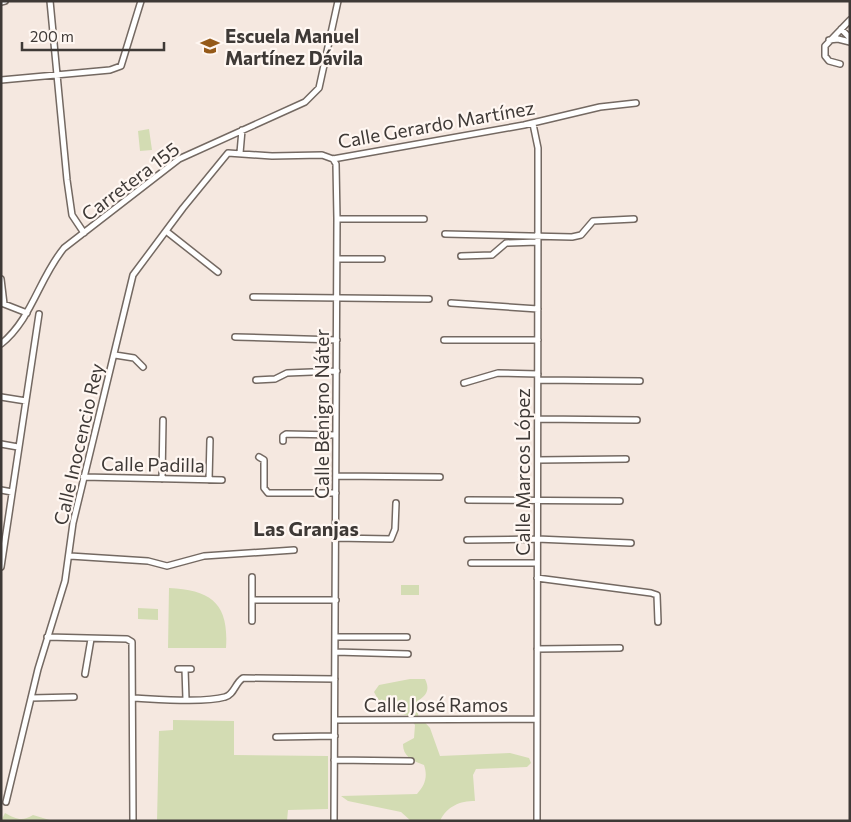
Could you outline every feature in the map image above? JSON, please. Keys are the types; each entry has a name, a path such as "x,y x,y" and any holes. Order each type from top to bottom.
{"street":[{"path":"50,1 72,215 84,233"},
{"path":"1,80 110,70 121,66 141,1"},
{"name":"Carretera 155","path":"1,344 21,324 56,258 64,248 179,159 305,102 319,88 338,1"},
{"path":"840,64 829,61 825,56 825,46 828,40 850,20"},
{"path":"843,27 850,31"},
{"path":"843,27 850,38"},
{"path":"828,40 838,39 850,42"},
{"name":"Calle Gerardo Martínez","path":"240,153 272,156 322,155 333,159 533,124 600,107 636,103"},
{"name":"Calle Marcos López","path":"533,124 538,148 537,821"},
{"path":"240,153 242,130"},
{"name":"Calle Inocencio Rey","path":"6,802 47,637 65,581 70,556 73,523 83,477 115,355 133,275 228,153 240,153"},
{"name":"Calle Benigno Náter","path":"333,159 336,164 338,219 334,821"},
{"path":"338,219 424,220"},
{"path":"446,234 572,237 581,235 593,221 634,219"},
{"path":"166,231 218,272"},
{"path":"462,256 492,255 506,243 538,242"},
{"path":"337,259 382,259"},
{"path":"1,279 2,304 27,313"},
{"path":"253,297 429,299"},
{"path":"451,303 538,309"},
{"path":"1,566 3,535 12,492 39,314"},
{"path":"235,337 337,340"},
{"path":"444,340 538,340"},
{"path":"115,355 134,358 143,367"},
{"path":"256,380 275,379 287,372 337,371"},
{"path":"464,383 498,373 538,374"},
{"path":"538,380 640,381"},
{"path":"1,397 26,401"},
{"path":"538,419 637,420"},
{"path":"162,479 163,420"},
{"path":"283,441 283,436 286,434 336,435"},
{"path":"209,480 210,440"},
{"path":"1,444 18,447"},
{"path":"259,457 264,460 264,488 268,493 336,492"},
{"path":"538,460 626,459"},
{"path":"336,476 440,477"},
{"name":"Calle Padilla","path":"83,477 222,480"},
{"path":"1,490 12,492"},
{"path":"468,500 620,501"},
{"path":"336,538 391,539 395,528 396,503"},
{"path":"468,540 537,539 631,543"},
{"path":"70,556 148,561 168,566 204,556 294,550"},
{"path":"471,563 537,563"},
{"path":"252,577 252,620"},
{"path":"537,578 652,593 657,595 658,622"},
{"path":"252,600 336,600"},
{"path":"47,637 127,639 132,642 132,821"},
{"path":"335,637 407,637"},
{"path":"85,674 91,639"},
{"path":"537,649 620,648"},
{"path":"335,652 408,654"},
{"path":"178,669 188,669 186,700"},
{"path":"133,698 186,700 226,697 231,693 237,682 244,678 335,679"},
{"path":"31,698 74,697"},
{"name":"Calle José Ramos","path":"335,720 537,719"},
{"path":"276,737 335,736"},
{"path":"334,760 412,761"}],"green space":[{"path":"149,129 152,150 140,151 138,131"},
{"path":"401,585 419,585 419,595 401,595"},
{"path":"169,588 196,592 207,596 215,602 221,610 224,620 226,648 168,648"},
{"path":"138,608 158,609 158,620 138,619"},
{"path":"410,679 425,679 427,683 427,691 419,700 418,715 430,728 440,756 510,753 529,758 531,763 527,767 476,769 473,775 475,801 454,805 440,821 411,821 401,812 348,801 341,796 417,794 424,784 426,773 424,765 409,758 403,748 403,744 414,738 415,725 407,715 396,713 387,708 374,692 379,685"},
{"path":"173,720 234,721 234,755 328,756 328,809 288,810 287,821 157,821 159,731 173,730"},
{"path":"5,813 19,819 33,815 53,821 1,821"}],"place":[{"name":"Escuela Manuel Martínez Dávila","path":"210,46"}],"district":[{"name":"Las Granjas","path":"306,528"}]}
